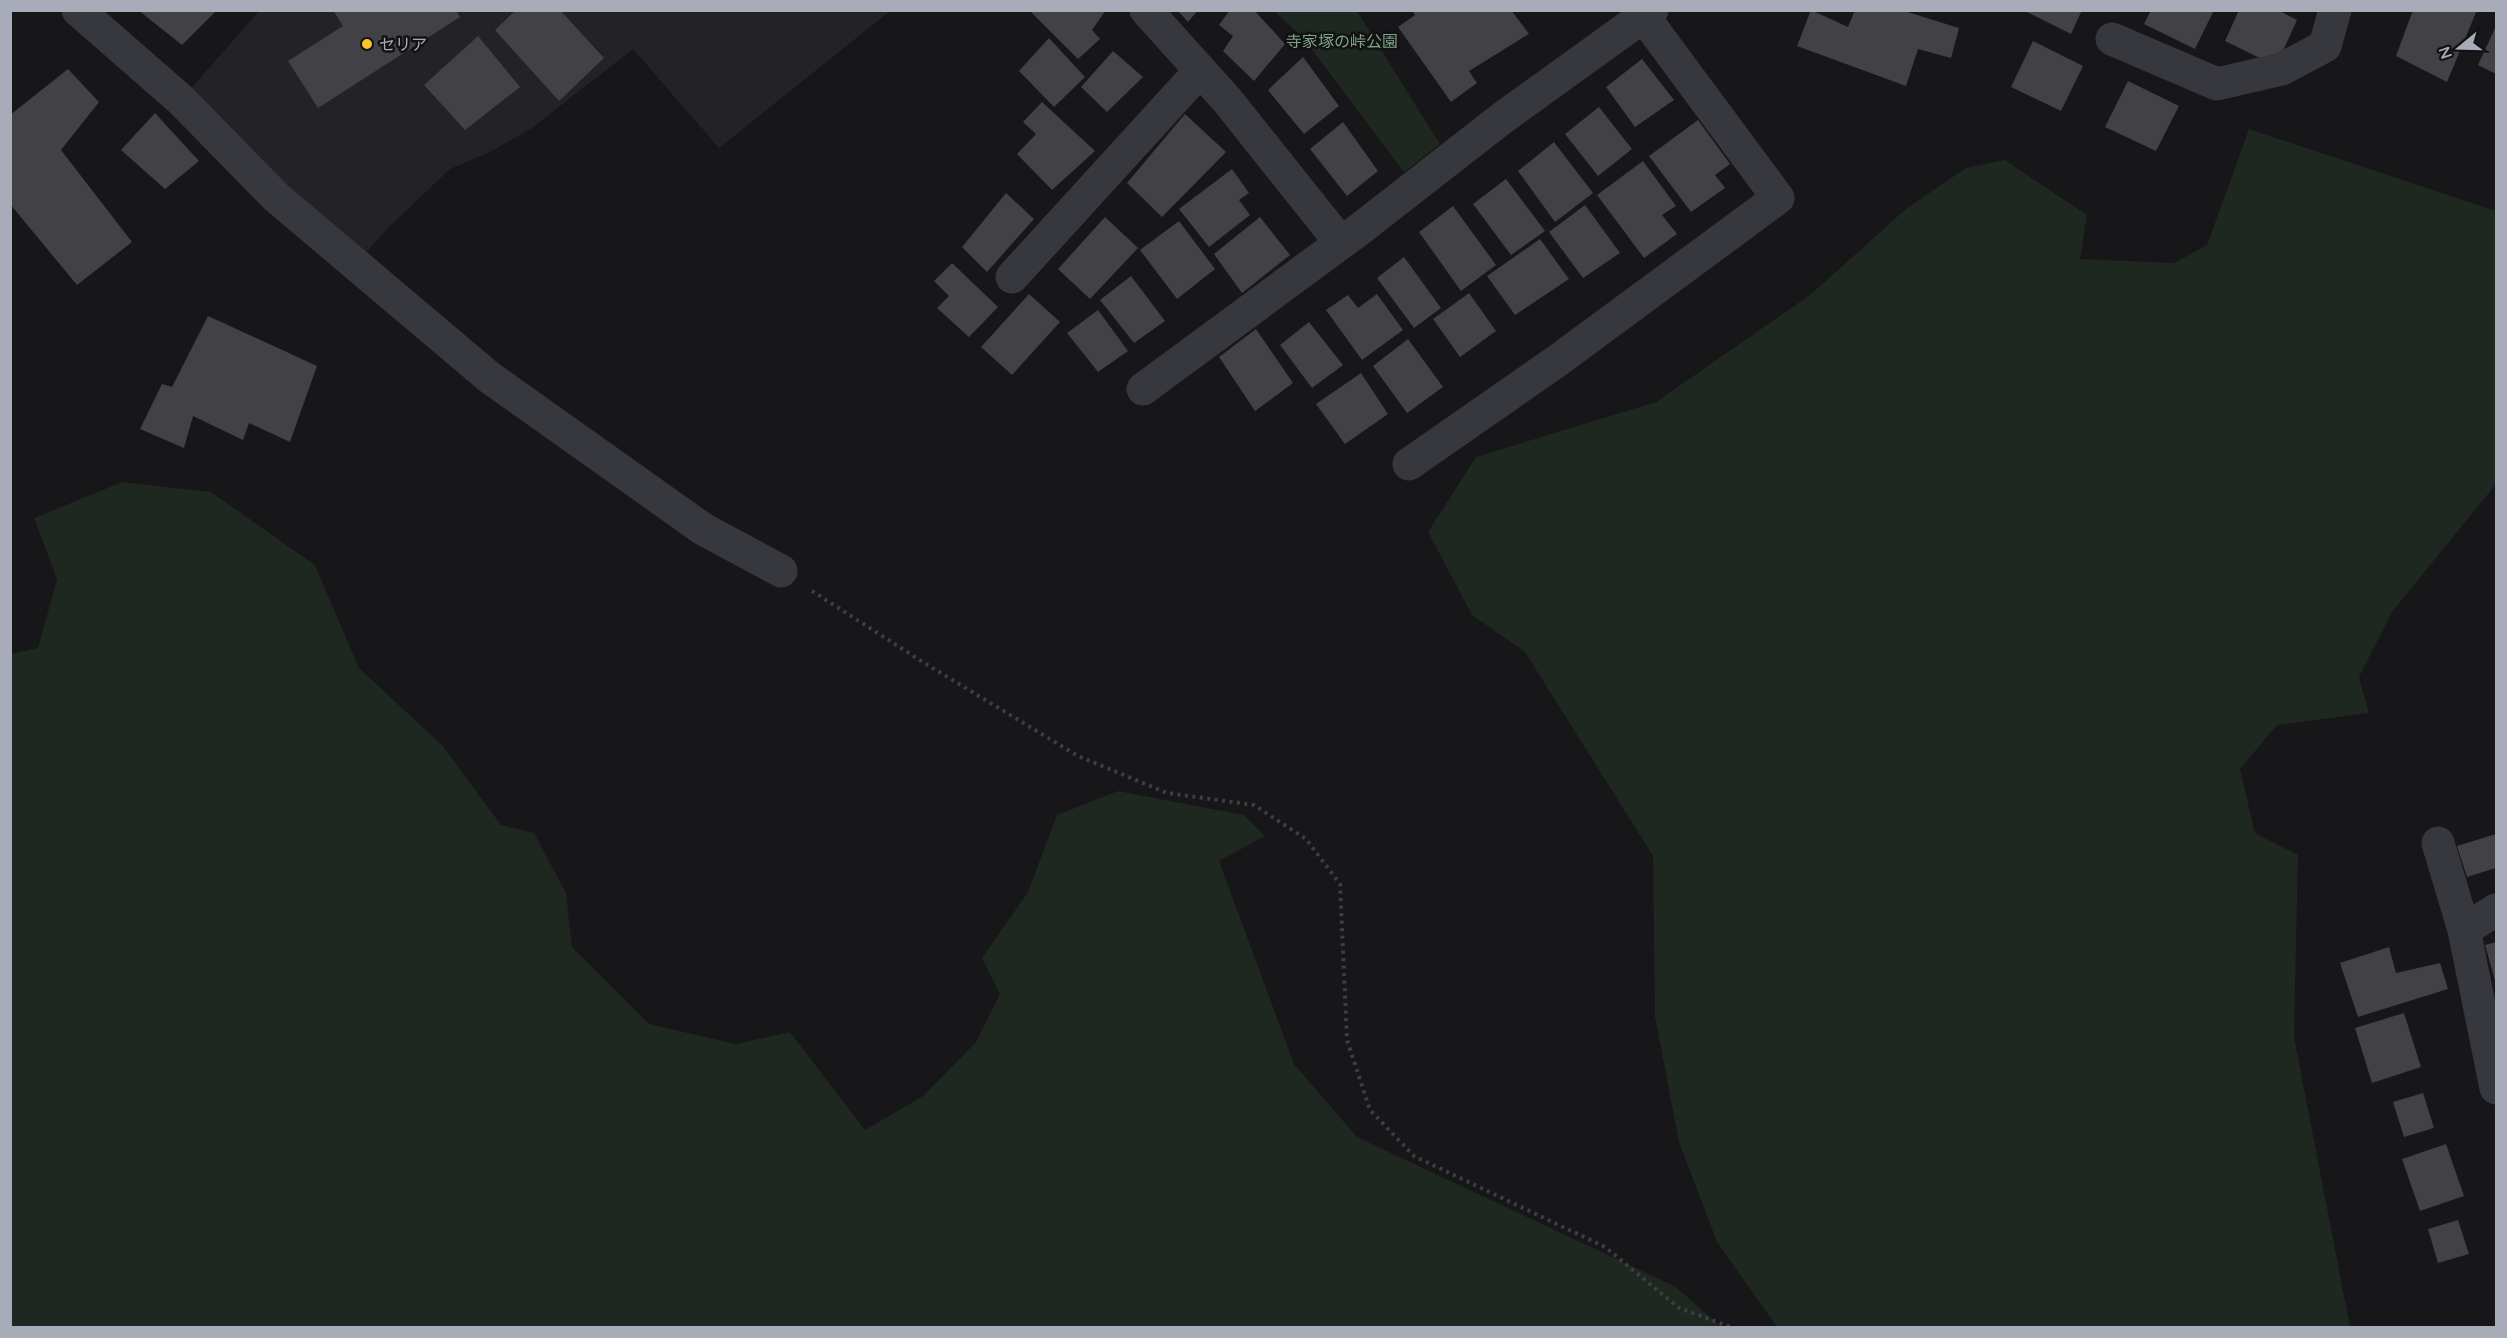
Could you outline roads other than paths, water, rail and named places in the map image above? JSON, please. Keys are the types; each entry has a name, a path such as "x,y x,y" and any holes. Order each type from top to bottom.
{"street":[{"path":"78,10 181,100 276,197 489,377 703,529 781,571"},
{"path":"1146,10 1199,72 1227,100 1341,243"},
{"path":"2112,39 2217,84 2282,69 2325,46 2335,10"},
{"path":"1143,389 1341,243 1501,120 1648,14 1778,198 1557,361 1409,464"},
{"path":"1012,277 1199,72"},
{"path":"2438,843 2464,930 2496,1088"},
{"path":"2464,930 2496,910"}],"place":[{"name":"セリア","path":"367,44"}],"park label":[{"name":"寺家塚の峠公園","path":"1342,41"}]}
